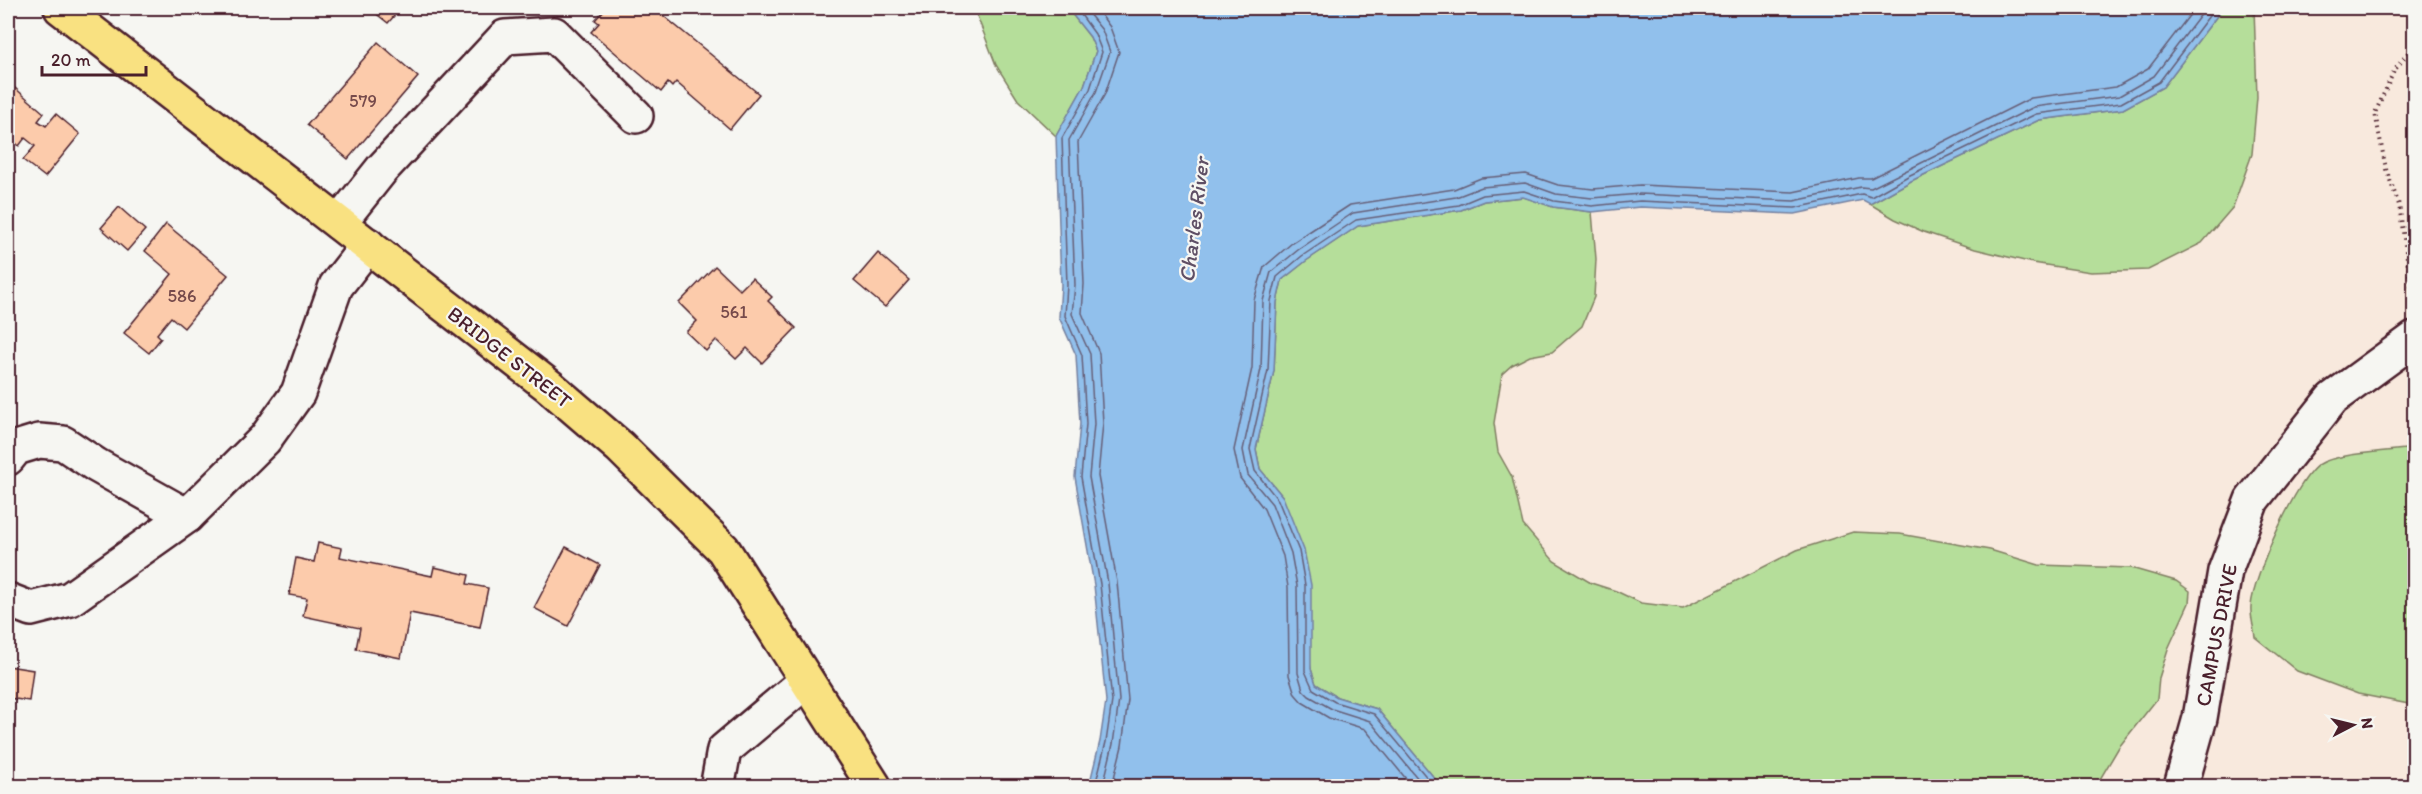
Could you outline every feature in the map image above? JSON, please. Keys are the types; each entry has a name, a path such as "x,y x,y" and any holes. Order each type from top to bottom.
{"main road":[{"name":"BRIDGE STREET","path":"62,8 555,391 620,447 723,549 874,786"}],"lane":[{"path":"339,223 382,169 505,37 554,34 636,116"},
{"path":"8,600 31,609 70,599 187,516 265,439 298,393 336,286 368,245"},
{"name":"CAMPUS DRIVE","path":"2181,786 2200,718 2225,572 2252,500 2332,399 2415,339"},
{"path":"8,458 16,448 39,441 63,442 96,465 187,516"},
{"path":"720,786 718,783 724,750 806,681"}],"path":[{"path":"2415,45 2394,71 2375,113 2386,169 2400,205 2415,309"}],"shaded area":[{"path":"2223,8 2414,8 2414,786 1441,786 1377,709 1358,226 1640,207 1795,214 1863,200 2123,109 2163,87"}],"green space":[{"path":"974,8 1070,8 1071,13 1090,37 1096,51 1084,86 1056,136 1018,100 996,65"},
{"path":"2223,8 2254,8 2257,97 2252,154 2233,207 2202,243 2148,270 2091,272 2033,263 1975,249 1924,232 1895,219 1870,204 1911,181 2039,120 2123,109 2163,87"},
{"path":"1524,197 1553,207 1592,212 1596,259 1594,297 1582,326 1552,352 1530,356 1512,365 1502,374 1494,423 1498,452 1512,477 1523,525 1554,561 1591,583 1616,591 1641,603 1683,608 1797,550 1853,532 1900,534 1990,550 2039,565 2131,568 2176,581 2190,591 2189,603 2168,649 2159,678 2157,699 2119,747 2096,786 1441,786 1377,709 1337,697 1316,684 1311,669 1283,497 1260,469 1256,449 1274,371 1277,302 1282,280 1358,226 1461,210 1484,201"},
{"path":"2414,448 2414,705 2358,694 2297,671 2255,637 2251,606 2259,574 2278,529 2300,487 2311,472 2320,464 2339,457"}],"water":[{"name":"Charles River","path":"1070,8 2223,8 2163,87 2123,109 2039,120 1911,181 1870,204 1863,200 1795,214 1640,207 1592,212 1553,207 1523,197 1484,201 1461,210 1358,226 1306,261 1282,280 1277,302 1274,371 1256,449 1260,469 1283,497 1304,550 1311,585 1311,669 1316,684 1337,697 1377,709 1441,786 1089,786 1100,741 1106,701 1094,585 1075,477 1080,424 1076,355 1059,317 1061,285 1056,136 1084,86 1096,51 1090,37 1071,13"}],"building":[{"path":"369,8 401,8 388,23"},
{"path":"606,8 654,8 759,94 730,129 676,82 672,87 668,83 661,92 591,32 599,23 595,20"},
{"path":"378,42 418,77 348,159 307,125"},
{"path":"8,82 44,113 38,121 46,126 56,114 80,134 45,177 23,160 35,146 25,138 19,146 8,136"},
{"path":"119,207 145,230 127,251 101,228"},
{"path":"166,224 228,275 184,328 171,317 157,334 161,338 149,353 124,333 172,274 145,251"},
{"path":"878,253 909,280 885,307 854,281"},
{"path":"715,266 740,290 752,278 772,297 768,301 796,328 762,363 747,348 736,359 716,340 706,351 686,332 697,321 679,303"},
{"path":"318,543 342,548 340,557 432,576 434,567 469,575 467,584 488,588 480,627 410,613 401,658 356,649 360,628 303,616 307,598 289,595 296,558 314,562"},
{"path":"566,547 600,565 568,626 534,608"},
{"path":"8,666 33,670 29,701 8,698"}]}
